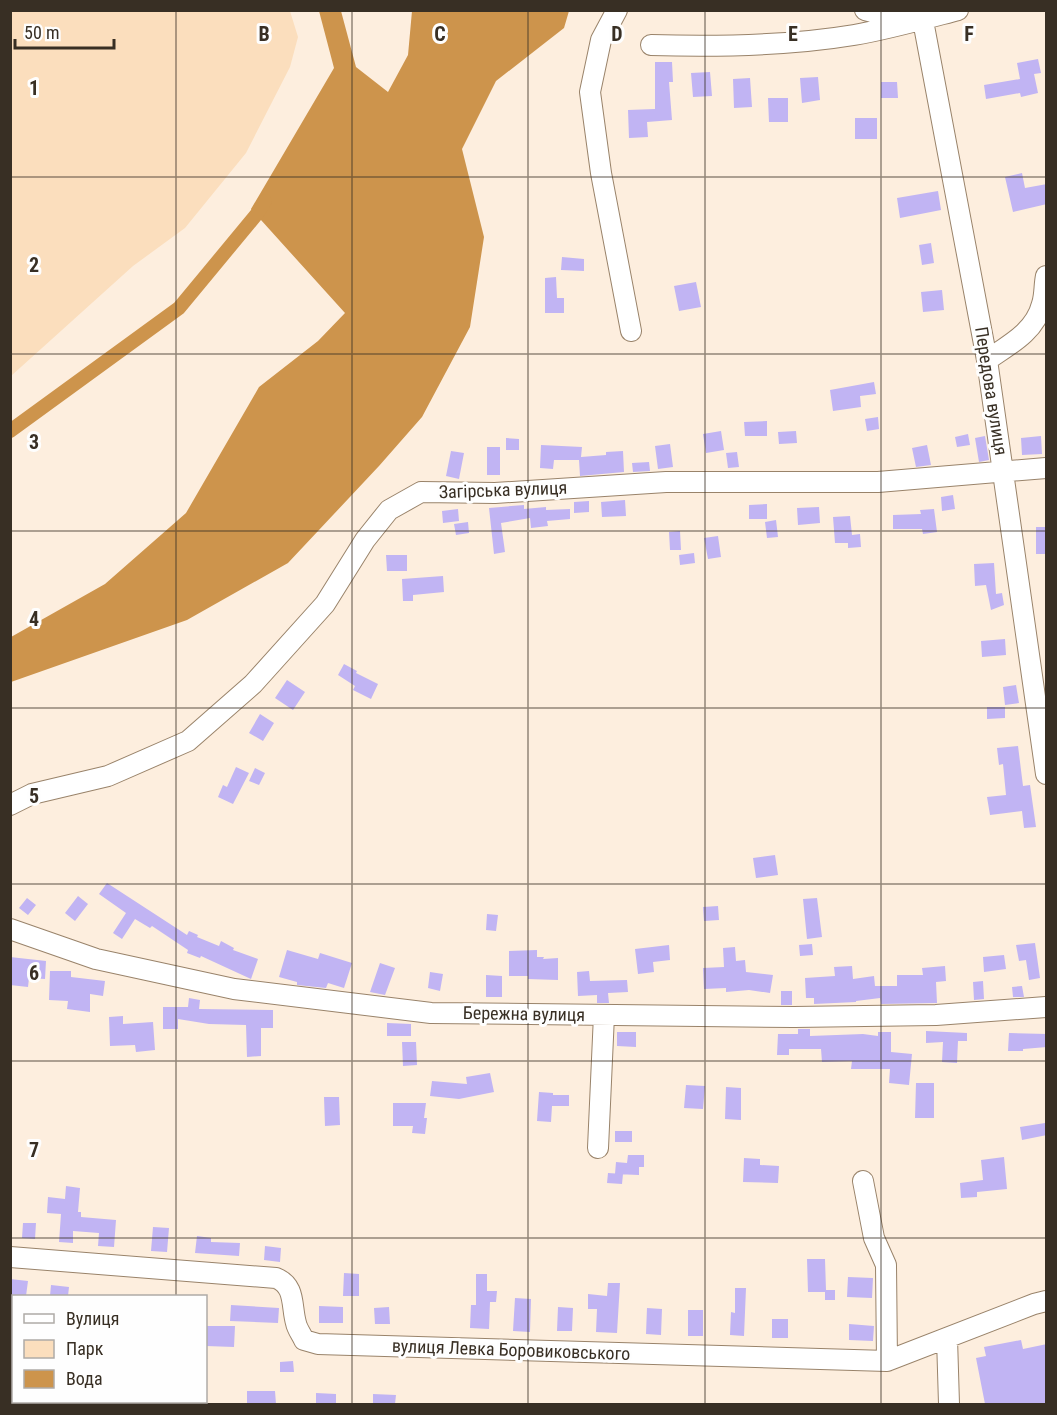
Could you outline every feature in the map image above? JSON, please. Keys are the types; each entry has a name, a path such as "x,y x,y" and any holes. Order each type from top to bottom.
{"street":[{"path":"617,10 601,40 590,92 601,173 631,331"},
{"path":"865,10 918,17"},
{"path":"651,45 708,46 783,43 854,35 918,17 958,10"},
{"name":"Передова вулиця","path":"918,17 987,360 1047,774"},
{"path":"987,360 1031,328 1043,303 1047,276"},
{"name":"Загірська вулиця","path":"10,805 32,794 108,776 188,741 253,684 325,604 365,540 389,510 421,492 495,493 666,482 878,482 1047,468"},
{"name":"Бережна вулиця","path":"10,929 96,959 234,989 431,1012 794,1017 924,1015 1047,1007"},
{"path":"598,1148 604,1015"},
{"path":"863,1181 874,1238 886,1265 887,1361"},
{"name":"вулиця Левка Боровиковського","path":"10,1257 276,1278 289,1286 293,1298 296,1325 304,1340 318,1344 887,1361 1047,1301"},
{"path":"947,1338 949,1404"}],"green space":[{"path":"11,10 290,11 298,37 290,67 246,153 185,228 133,266 11,376"}],"water":[{"path":"319,11 341,11 356,67 388,92 408,55 412,11 569,11 564,28 496,81 462,149 484,237 470,327 422,417 288,563 187,620 11,682 11,637 105,584 186,513 259,387 318,341 345,313 251,209 334,68"}],"building":[{"path":"1038,59 1041,73 1034,74 1038,93 1021,97 1020,93 986,99 984,85 1020,79 1017,63"},
{"path":"655,62 672,62 673,82 669,82 672,120 647,122 648,137 629,138 628,110 655,109"},
{"path":"710,72 712,96 693,97 691,73"},
{"path":"818,77 820,100 802,103 800,78"},
{"path":"750,78 752,107 734,108 733,79"},
{"path":"881,82 897,82 898,98 881,98"},
{"path":"768,98 788,98 788,122 769,122"},
{"path":"855,118 877,118 877,139 855,139"},
{"path":"1022,173 1025,188 1047,184 1047,204 1013,212 1005,177"},
{"path":"938,191 941,210 900,218 897,198"},
{"path":"931,243 934,263 922,265 919,245"},
{"path":"562,257 584,259 584,271 561,270"},
{"path":"556,277 557,298 564,298 564,313 545,313 545,278"},
{"path":"696,282 701,307 679,311 674,286"},
{"path":"942,290 944,310 923,312 921,292"},
{"path":"874,382 876,394 860,396 861,407 833,411 830,390"},
{"path":"878,417 879,429 867,431 865,419"},
{"path":"767,421 767,436 745,436 744,422"},
{"path":"721,431 724,450 706,453 703,434"},
{"path":"796,431 797,443 779,444 778,432"},
{"path":"968,434 970,445 957,447 955,437"},
{"path":"985,436 989,460 979,462 975,438"},
{"path":"1041,436 1042,454 1022,455 1021,438"},
{"path":"506,438 519,439 519,450 506,450"},
{"path":"670,444 673,467 658,469 655,446"},
{"path":"541,445 582,447 581,457 623,451 624,472 580,476 579,460 554,460 553,469 540,468"},
{"path":"927,445 931,465 916,467 912,448"},
{"path":"487,447 500,447 500,475 487,475"},
{"path":"451,451 464,453 459,479 446,476"},
{"path":"737,452 739,467 728,468 726,453"},
{"path":"649,462 650,471 633,472 632,463"},
{"path":"953,495 955,509 942,511 941,497"},
{"path":"625,500 626,516 602,517 601,502"},
{"path":"589,501 589,512 574,513 574,502"},
{"path":"767,504 767,519 749,519 749,505"},
{"path":"524,505 524,509 546,507 546,510 570,509 570,519 547,521 548,526 531,528 530,518 501,523 505,552 494,554 489,508"},
{"path":"819,507 820,523 798,525 797,508"},
{"path":"458,509 459,521 443,523 442,511"},
{"path":"934,509 937,532 923,534 922,529 893,529 893,515 921,514 920,510"},
{"path":"850,516 852,535 860,534 861,547 848,548 848,543 835,543 833,517"},
{"path":"776,520 778,537 767,538 765,522"},
{"path":"468,522 469,533 456,535 454,524"},
{"path":"1036,527 1047,527 1047,554 1036,554"},
{"path":"680,531 681,550 670,550 669,532"},
{"path":"718,536 721,557 708,559 704,538"},
{"path":"694,553 695,563 680,565 679,555"},
{"path":"386,555 407,555 407,571 387,571"},
{"path":"994,563 996,594 1002,593 1004,605 991,610 986,585 975,586 974,564"},
{"path":"443,576 444,592 413,595 413,601 403,601 402,579"},
{"path":"1005,639 1006,655 982,657 981,641"},
{"path":"344,664 378,684 371,699 353,690 355,686 338,675"},
{"path":"287,680 305,692 293,710 275,698"},
{"path":"1016,685 1019,703 1005,705 1003,687"},
{"path":"987,707 1005,707 1005,718 987,719"},
{"path":"260,714 274,723 263,741 249,733"},
{"path":"1018,746 1023,786 1030,785 1036,827 1024,828 1022,811 990,815 987,797 1006,795 1003,764 999,765 997,748"},
{"path":"236,767 249,773 233,804 218,797 223,785 227,787"},
{"path":"255,768 265,773 259,785 249,781"},
{"path":"775,855 778,875 756,878 753,858"},
{"path":"107,883 187,935 189,931 219,946 221,941 234,948 233,950 258,959 251,979 201,956 200,958 187,953 188,950 152,926 150,928 135,919 122,939 113,933 126,913 99,894"},
{"path":"78,896 88,904 75,921 65,913"},
{"path":"27,898 36,905 28,915 19,908"},
{"path":"817,898 822,937 807,939 803,899"},
{"path":"718,906 719,920 704,921 703,907"},
{"path":"487,914 498,915 496,931 486,930"},
{"path":"1035,943 1040,978 1029,980 1026,960 1019,961 1016,945"},
{"path":"812,944 813,955 800,956 799,945"},
{"path":"669,945 670,960 653,962 654,972 638,974 635,949"},
{"path":"735,947 736,961 745,960 746,972 773,975 770,993 749,990 726,992 726,988 704,989 703,968 724,967 723,948"},
{"path":"287,950 318,959 320,953 352,963 344,988 328,983 326,988 297,985 297,982 279,977"},
{"path":"537,950 537,957 558,958 558,980 509,976 509,951"},
{"path":"1004,955 1006,969 984,972 983,957"},
{"path":"10,957 46,961 45,979 29,978 28,987 10,985"},
{"path":"380,963 395,968 385,995 370,992"},
{"path":"852,966 853,979 874,976 875,986 897,986 897,975 923,975 922,968 945,966 946,981 936,982 937,1003 881,1004 880,998 856,1002 814,1004 814,998 806,998 805,978 835,976 834,967"},
{"path":"50,971 71,971 71,977 105,981 103,996 90,994 90,1012 67,1009 68,1001 49,1000"},
{"path":"589,971 590,981 627,980 628,992 608,993 609,1003 597,1003 597,995 578,996 577,972"},
{"path":"430,972 443,974 440,991 428,988"},
{"path":"486,975 502,976 502,997 486,997"},
{"path":"983,981 984,999 974,1000 973,982"},
{"path":"1022,986 1024,997 1013,997 1012,987"},
{"path":"781,991 792,991 792,1005 781,1005"},
{"path":"189,998 200,1000 199,1009 273,1010 273,1028 261,1028 261,1056 247,1057 246,1025 209,1024 178,1019 178,1029 163,1029 163,1007 188,1007"},
{"path":"123,1016 123,1024 153,1022 155,1050 136,1052 135,1045 110,1046 109,1017"},
{"path":"387,1023 411,1024 411,1036 387,1036"},
{"path":"798,1029 810,1029 810,1036 863,1034 878,1036 878,1032 891,1032 891,1052 912,1054 909,1085 889,1083 890,1069 851,1069 852,1061 822,1062 821,1049 789,1049 789,1055 777,1055 778,1034 798,1034"},
{"path":"926,1031 967,1033 967,1041 958,1041 957,1063 942,1062 943,1042 926,1043"},
{"path":"617,1032 636,1032 636,1047 617,1046"},
{"path":"1009,1033 1047,1034 1047,1047 1008,1051"},
{"path":"402,1042 416,1042 417,1065 403,1066"},
{"path":"490,1073 494,1092 459,1099 430,1096 432,1081 467,1084 466,1077"},
{"path":"916,1083 934,1083 934,1118 915,1118"},
{"path":"686,1085 705,1086 703,1109 684,1108"},
{"path":"726,1087 741,1088 741,1120 725,1119"},
{"path":"539,1092 569,1095 569,1106 552,1106 551,1122 537,1121"},
{"path":"324,1097 339,1097 340,1125 325,1126"},
{"path":"393,1103 426,1103 425,1134 412,1133 413,1126 393,1126"},
{"path":"1045,1123 1047,1135 1022,1140 1020,1127"},
{"path":"615,1131 632,1131 632,1142 615,1142"},
{"path":"628,1155 644,1155 644,1167 639,1167 639,1175 615,1174 616,1162 627,1163"},
{"path":"1004,1157 1007,1189 977,1192 977,1197 961,1198 960,1183 983,1180 981,1160"},
{"path":"744,1158 760,1159 760,1165 779,1166 778,1183 743,1182"},
{"path":"608,1173 623,1174 622,1184 607,1183"},
{"path":"66,1186 80,1188 78,1212 81,1212 81,1217 116,1220 114,1247 98,1246 99,1233 73,1231 73,1243 59,1242 61,1214 47,1213 48,1197 65,1199"},
{"path":"23,1223 36,1223 35,1239 22,1238"},
{"path":"153,1227 169,1228 167,1252 151,1251"},
{"path":"197,1236 211,1238 211,1242 240,1243 239,1256 195,1253"},
{"path":"265,1246 281,1248 280,1262 264,1260"},
{"path":"807,1259 825,1259 826,1290 835,1290 835,1300 825,1300 825,1292 808,1292"},
{"path":"344,1273 359,1274 359,1296 343,1296"},
{"path":"476,1274 487,1274 487,1291 497,1291 496,1302 490,1302 489,1329 470,1328 471,1305 476,1305"},
{"path":"848,1277 873,1278 872,1298 847,1297"},
{"path":"10,1279 28,1281 26,1295 10,1296"},
{"path":"608,1283 620,1283 617,1333 596,1332 597,1309 588,1309 588,1294 607,1296"},
{"path":"51,1285 69,1287 68,1295 50,1295"},
{"path":"735,1288 746,1288 744,1336 730,1335 731,1312 735,1313"},
{"path":"515,1298 531,1299 530,1332 513,1331"},
{"path":"231,1305 279,1308 278,1323 230,1321"},
{"path":"319,1306 343,1307 343,1323 319,1323"},
{"path":"389,1307 390,1324 375,1324 374,1308"},
{"path":"558,1307 573,1308 572,1331 557,1331"},
{"path":"647,1308 662,1309 661,1335 646,1334"},
{"path":"688,1310 703,1310 703,1336 688,1336"},
{"path":"772,1319 788,1319 788,1338 772,1338"},
{"path":"849,1324 874,1326 873,1341 849,1340"},
{"path":"207,1326 235,1326 234,1347 207,1346"},
{"path":"1021,1340 1023,1349 1047,1344 1047,1404 985,1404 976,1358 986,1356 984,1347"},
{"path":"293,1361 294,1372 280,1372 280,1362"},
{"path":"247,1391 275,1391 276,1404 247,1404"},
{"path":"316,1393 336,1394 336,1404 316,1404"},
{"path":"373,1394 396,1395 395,1404 373,1404"}],"waterway":[{"path":"10,431 179,308 265,201"}]}
